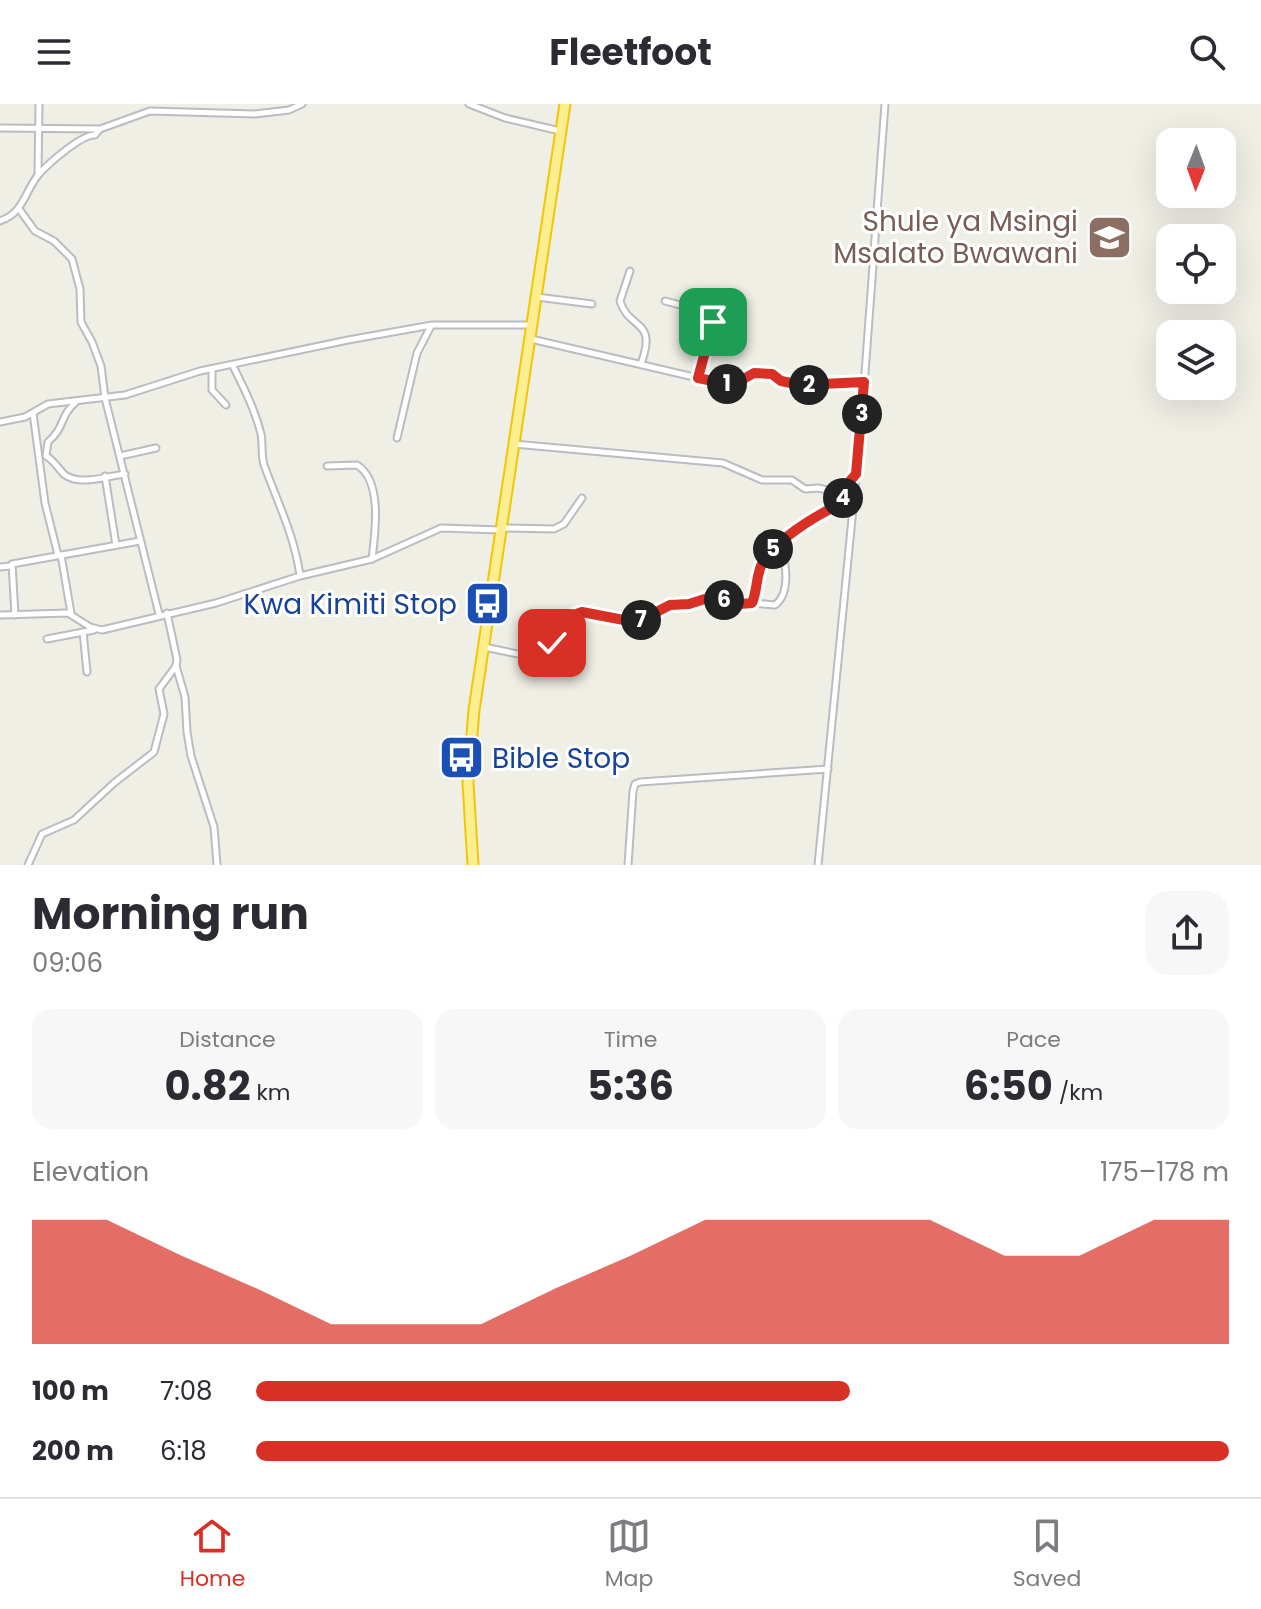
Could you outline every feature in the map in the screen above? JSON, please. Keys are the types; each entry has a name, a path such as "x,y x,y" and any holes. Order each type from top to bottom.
{"highway":[{"path":"473,865 468,783 474,710 565,104"}],"street":[{"path":"38,175 39,104"},
{"path":"259,113 260,104"},
{"path":"0,128 100,129 150,111 242,115 289,110 302,104"},
{"path":"469,104 512,120 560,131"},
{"path":"818,865 856,474 885,104"},
{"path":"0,221 13,216 19,209 38,175 87,135 95,135 100,129"},
{"path":"19,209 35,231 54,241 72,259 80,289 81,322 101,366 105,398 140,541 177,656 191,756 214,827 217,865"},
{"path":"630,271 620,301 621,306 642,327 647,340 641,364"},
{"path":"536,297 592,304"},
{"path":"665,301 707,312 711,316 713,322 698,378"},
{"path":"397,438 417,353 432,325"},
{"path":"0,422 25,417 48,404 125,395 192,373 330,343 432,325 532,325"},
{"path":"531,339 733,385 754,373 772,374 781,381 801,385 864,382"},
{"path":"233,366 260,430 262,460 292,533 300,576"},
{"path":"212,369 212,390 226,405"},
{"path":"76,402 64,412 60,430 48,442 46,456 75,480 125,474"},
{"path":"33,413 45,503 72,613"},
{"path":"514,444 714,462 734,466 762,480 796,481 805,489 836,491 844,488"},
{"path":"120,456 156,448"},
{"path":"327,466 357,465 367,474 377,517 372,559"},
{"path":"752,603 762,564 781,542 840,504 844,488 856,474"},
{"path":"105,476 116,545"},
{"path":"47,639 109,629 163,613 216,603 300,576 372,559 441,528 554,529 564,524 582,498"},
{"path":"0,567 140,541"},
{"path":"483,647 532,657 545,653 563,623 582,612 639,621 670,605 689,604 708,598 740,604 775,605 781,600 786,570 781,542"},
{"path":"10,566 15,615"},
{"path":"0,615 72,613 95,630"},
{"path":"83,632 87,672"},
{"path":"28,865 42,834 74,820 154,752 164,714 159,689 176,666"},
{"path":"628,865 635,784 828,769"}],"place":[{"name":"Shule ya Msingi Msalato Bwawani","path":"1109,237"},
{"name":"Kwa Kimiti Stop","path":"488,604"},
{"name":"Bible Stop","path":"461,758"}],"route":[{"path":"552,643 563,623 582,612 617,621 639,621 661,608 700,599 752,603 762,564 774,548 842,502 844,488 856,474 864,382 801,385 781,381 767,373 750,374 733,385 698,378 713,322"}]}
